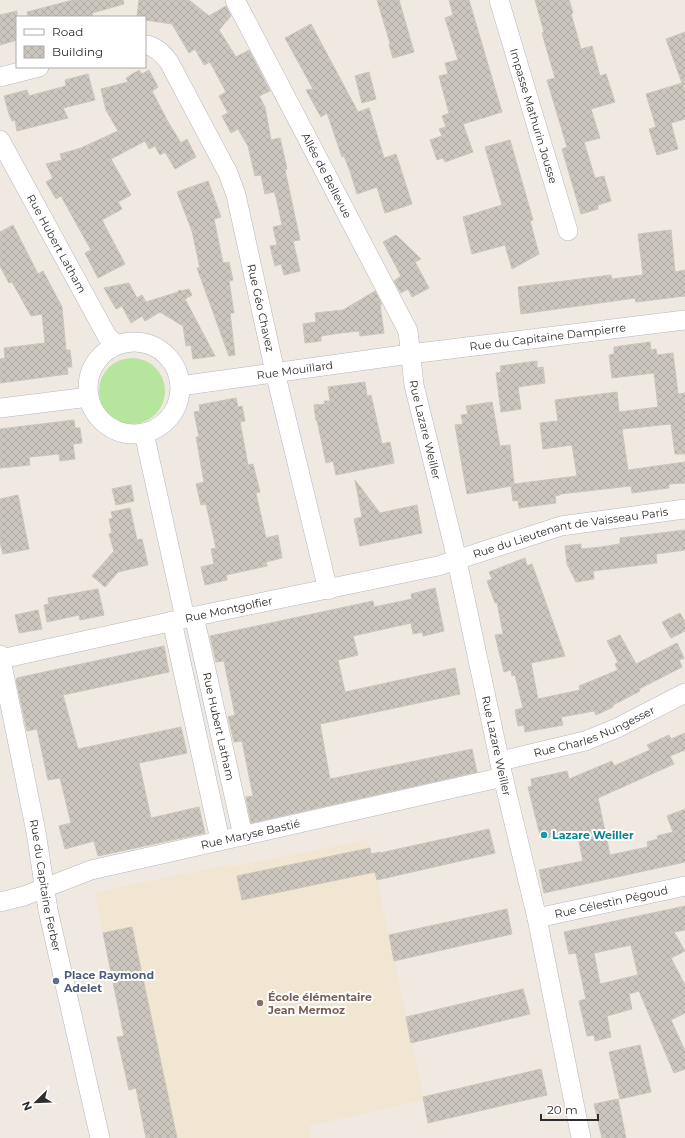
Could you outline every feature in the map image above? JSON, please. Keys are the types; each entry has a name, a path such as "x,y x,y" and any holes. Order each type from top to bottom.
{"street":[{"name":"Allée de Bellevue","path":"235,0 408,331 410,354"},
{"name":"Impasse Mathurin Jousse","path":"499,0 568,231"},
{"name":"Rue Géo Chavez","path":"148,45 162,54 169,62 228,173 236,195 275,372 328,590"},
{"path":"0,77 35,68"},
{"name":"Rue Hubert Latham","path":"0,140 107,336 116,345"},
{"name":"Rue du Capitaine Dampierre","path":"410,354 685,320"},
{"path":"130,342 145,343 158,349 169,358 177,371 180,386 176,406 164,423 144,433 132,434 120,432 109,427 100,419 93,408 89,397 88,381 93,366 103,354 116,345 130,342"},
{"name":"Rue Mouillard","path":"180,386 410,354"},
{"name":"Rue Lazare Weiller","path":"410,354 414,385 457,560 502,769 537,918 581,1138"},
{"path":"0,408 89,397"},
{"name":"Rue Hubert Latham","path":"144,433 184,618 243,836"},
{"name":"Rue du Lieutenant de Vaisseau Paris","path":"457,560 561,526 685,509"},
{"name":"Rue Montgolfier","path":"0,657 184,618 328,590 438,566 457,560"},
{"name":"Rue Hubert Latham","path":"184,618 220,840"},
{"name":"Rue du Capitaine Ferber","path":"0,657 36,832 49,918 100,1138"},
{"name":"Rue Charles Nungesser","path":"502,769 585,741 617,728 685,693"},
{"name":"Rue Maryse Bastié","path":"0,902 24,896 90,870 243,836 502,769"},
{"name":"Rue Célestin Pégoud","path":"537,918 685,886"}],"shaded area":[{"name":"École élémentaire Jean Mermoz","path":"367,840 370,848 424,1100 309,1126 310,1138 146,1138 136,1089 129,1090 117,1037 124,1036 95,892 232,864 236,866"}],"green space":[{"path":"132,358 145,361 155,368 162,378 165,391 162,404 155,414 145,421 132,424 119,421 109,414 102,404 99,391 102,378 109,368 119,361"}],"building":[{"path":"73,0 123,0 124,4 92,13 93,16 28,16 27,12"},
{"path":"139,0 189,0 209,16 226,6 231,16 219,30 236,57 249,50 270,91 259,96 265,107 271,140 280,138 287,169 285,170 300,240 293,241 300,271 284,275 281,264 275,266 270,246 277,245 273,227 282,225 276,197 274,192 265,194 261,175 255,176 248,146 238,129 231,133 222,116 228,113 219,96 226,92 210,62 204,65 195,49 189,53 172,24 146,20 146,16 137,16"},
{"path":"377,0 399,0 414,52 393,58"},
{"path":"449,0 469,0 502,112 463,124 473,152 445,162 443,158 437,160 430,140 442,136 439,129 446,127 442,116 449,113 439,76 448,74 445,63 458,60 445,18 453,15"},
{"path":"535,0 569,0 573,13 571,14 581,49 592,46 600,76 606,74 615,102 591,109 600,138 584,142 595,178 604,176 611,201 598,205 598,209 581,214 562,149 567,147 547,80 555,78 542,33 544,32"},
{"path":"17,11 16,40 0,45 0,15"},
{"path":"311,24 358,112 369,108 384,158 396,154 412,204 385,213 377,187 357,194 350,171 344,156 342,157 327,113 321,117 306,90 313,89 285,38"},
{"path":"685,32 685,85 683,85 685,91 685,119 671,123 678,149 657,155 649,129 656,127 646,94 682,83 666,39"},
{"path":"139,70 142,74 149,70 158,87 152,91 167,120 181,143 187,139 196,157 175,169 165,152 160,155 155,146 149,149 145,141 111,159 131,195 118,202 122,209 102,220 125,264 98,278 85,253 91,250 61,196 56,199 46,182 53,178 46,164 62,160 60,154 81,148 118,131 106,110 101,89 128,82 126,78"},
{"path":"369,72 376,99 362,103 355,76"},
{"path":"88,74 95,100 63,108 68,118 17,131 15,120 12,121 4,96 27,90 29,96 66,86 65,80"},
{"path":"510,140 533,220 530,221 539,254 512,269 505,245 472,254 463,217 502,205 485,147"},
{"path":"208,181 221,217 214,219 223,263 229,262 233,280 229,281 234,313 230,313 235,355 229,356 197,268 200,268 192,231 177,192"},
{"path":"13,225 38,274 43,271 62,307 66,350 70,350 72,367 67,367 68,374 0,383 0,359 5,358 4,348 45,343 42,314 31,316 12,282 9,283 0,266 0,232"},
{"path":"671,230 675,272 685,270 685,296 636,302 635,298 521,314 518,287 611,275 612,279 643,275 638,234"},
{"path":"396,235 421,259 415,262 429,288 412,297 408,289 401,293 394,281 401,276 383,242"},
{"path":"129,283 137,298 142,295 146,302 178,292 180,290 189,289 192,295 185,299 215,356 193,359 191,345 186,346 183,326 160,312 145,321 142,316 131,323 122,306 116,309 104,288"},
{"path":"375,291 382,304 380,305 384,333 360,336 359,331 340,333 321,336 321,341 305,343 303,324 316,322 315,313 343,310"},
{"path":"650,342 651,350 656,349 657,355 673,353 678,394 685,393 685,454 675,454 671,424 622,429 628,470 685,462 685,483 669,484 669,488 632,493 631,486 560,494 555,496 556,503 519,508 518,500 513,501 511,486 467,494 455,425 463,424 461,415 468,414 466,406 492,402 500,446 510,445 514,484 577,476 572,445 543,449 540,423 558,421 555,400 617,392 619,412 658,407 654,373 612,378 609,355 614,354 614,347"},
{"path":"537,361 537,368 543,367 545,383 518,387 521,409 501,412 496,373 501,372 500,366"},
{"path":"365,382 367,396 371,395 382,444 390,442 394,463 336,475 333,461 326,463 317,420 316,421 314,405 325,404 324,401 330,401 328,387"},
{"path":"236,398 238,407 242,406 245,421 240,422 248,465 253,464 260,492 256,493 266,538 278,535 282,558 266,562 267,566 226,575 227,580 205,585 201,567 214,564 211,549 216,548 206,504 201,505 196,484 204,482 196,437 199,437 194,412 200,411 199,405"},
{"path":"74,420 75,428 80,428 82,443 73,444 75,459 60,461 59,454 29,457 30,465 0,468 0,429"},
{"path":"355,480 380,513 417,505 422,533 360,546 354,519 362,517"},
{"path":"131,485 134,501 116,505 112,489"},
{"path":"18,495 29,549 3,554 0,542 0,499"},
{"path":"130,508 137,540 142,539 148,565 118,572 105,587 92,576 114,551 109,534 112,533 109,519 113,518 111,512"},
{"path":"685,530 685,550 656,554 657,563 593,571 594,579 576,582 567,564 565,546 581,544 581,549 601,547 620,544 620,538"},
{"path":"525,558 527,566 532,564 565,656 531,663 538,699 580,690 579,686 618,670 615,664 618,662 607,641 620,635 636,664 677,643 684,658 679,660 682,667 639,689 640,691 596,715 594,711 561,717 563,725 525,732 524,725 518,726 515,710 523,708 515,675 512,676 511,670 504,672 495,635 503,634 497,602 495,603 487,581 492,579 489,572"},
{"path":"435,588 444,631 423,636 422,632 413,634 411,623 353,636 358,655 338,660 345,692 455,668 460,694 320,724 330,779 472,749 477,772 251,823 246,797 253,796 242,741 234,742 228,717 235,715 224,661 216,662 210,636 373,601 374,607 412,599 411,594"},
{"path":"98,589 104,615 80,620 79,615 47,622 44,605 49,604 48,598"},
{"path":"38,610 42,629 19,633 15,615"},
{"path":"680,613 685,622 685,631 671,638 662,622"},
{"path":"164,646 169,672 63,695 78,749 181,727 187,753 139,763 151,818 199,807 205,833 98,856 94,841 65,849 59,826 71,823 60,778 48,780 37,729 27,731 16,680 17,678"},
{"path":"685,733 685,750 670,756 674,764 598,798 610,855 648,847 647,842 658,839 657,836 673,832 667,816 685,809 685,862 544,893 539,870 583,861 577,832 541,839 528,787 532,786 531,779 567,771 569,779 612,761 614,766 650,750 647,745 669,735 671,739"},
{"path":"489,829 495,853 377,880 375,872 242,900 237,876 370,848 371,854 380,853"},
{"path":"685,906 685,930 674,932 685,951 671,958 685,985 685,1013 671,1020 685,1051 685,1069 674,1073 639,991 629,994 632,1009 607,1016 611,1037 595,1041 594,1035 587,1036 579,1001 586,999 576,953 569,954 564,932","holes":["631,945 638,975 600,984 594,953"]},
{"path":"507,909 512,934 394,961 389,935"},
{"path":"132,927 177,1138 146,1138 136,1088 129,1090 117,1037 124,1036 103,933"},
{"path":"523,989 530,1014 411,1043 406,1017"},
{"path":"640,1045 651,1092 620,1099 609,1052"},
{"path":"541,1069 547,1095 428,1123 423,1097"},
{"path":"618,1099 626,1138 602,1138 594,1104"}],"place":[{"name":"Lazare Weiller","path":"544,835"},
{"name":"Place Raymond Adelet","path":"56,981"},
{"name":"École élémentaire Jean Mermoz","path":"260,1003"}]}
